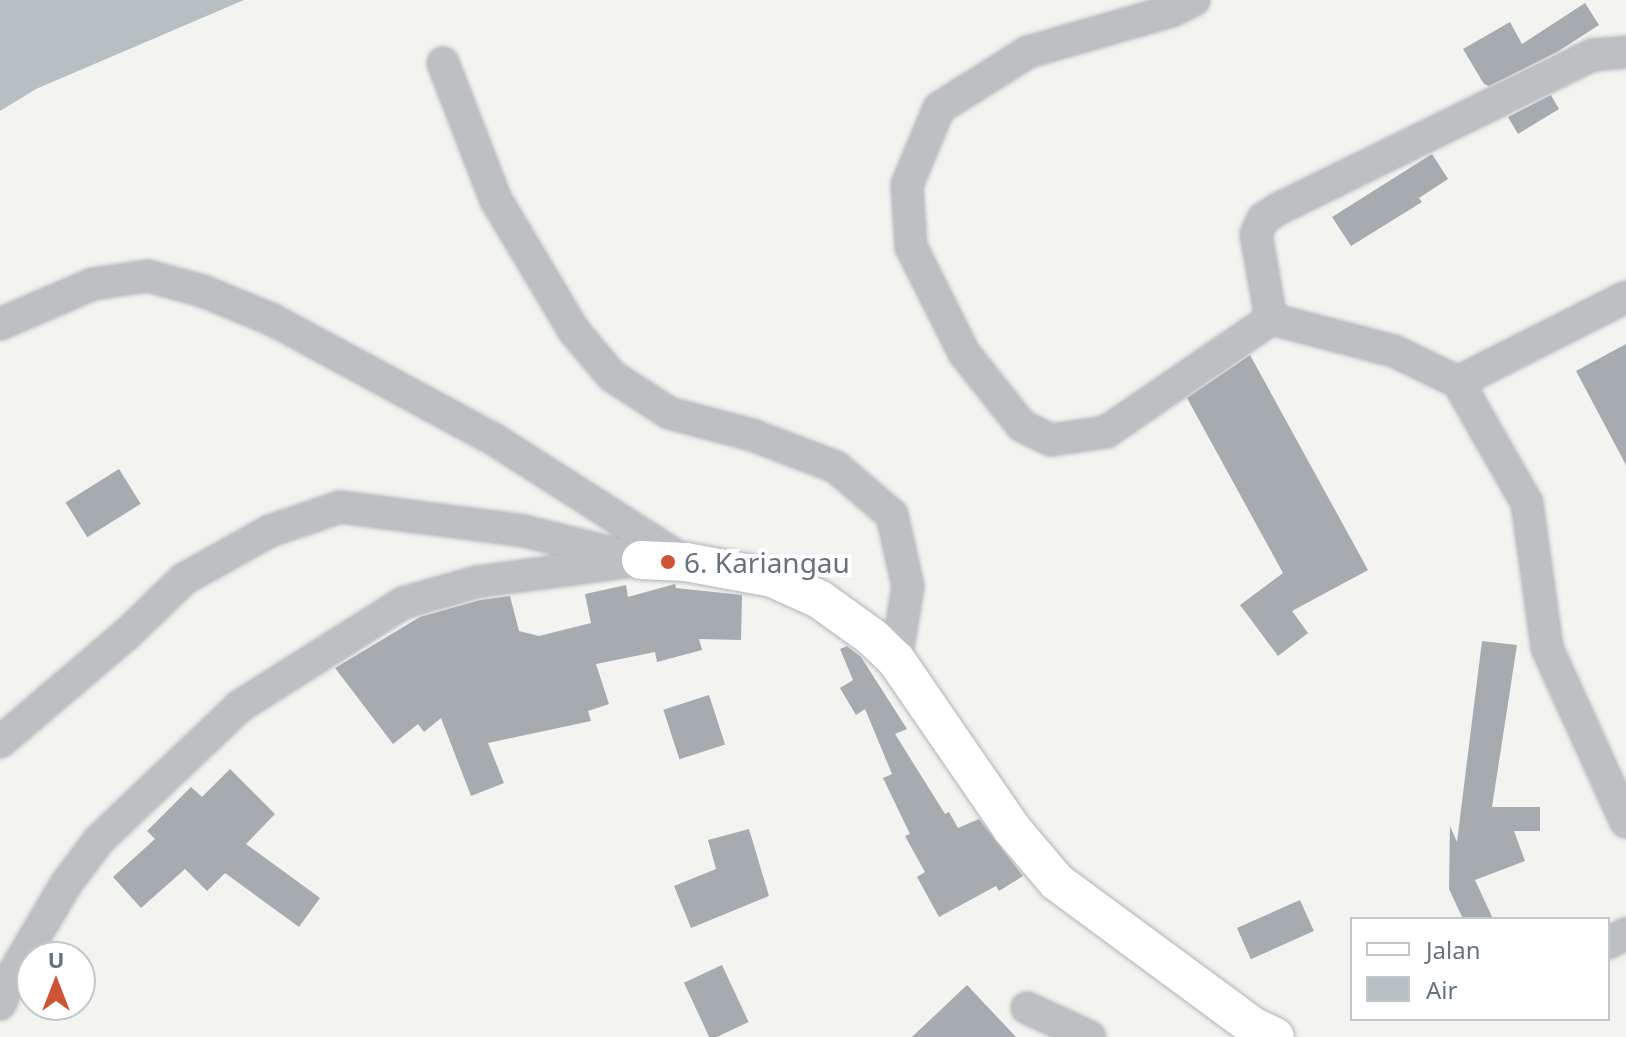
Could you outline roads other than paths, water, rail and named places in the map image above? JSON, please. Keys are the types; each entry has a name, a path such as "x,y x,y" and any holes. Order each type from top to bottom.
{"main road":[{"path":"641,560 686,562 772,578 819,599 896,660 1012,829 1057,882 1254,1027 1275,1037"}],"street":[{"path":"1194,0 1171,11 1028,52 939,108 907,185 911,247 964,353 1022,426 1051,440 1106,432 1271,319 1394,351 1458,382 1527,503 1547,648 1617,775 1626,822"},
{"path":"1271,319 1256,234 1263,219 1593,55 1626,52"},
{"path":"443,63 496,200 574,331 612,376 669,413 752,435 836,467 892,515 908,586 896,660"},
{"path":"0,324 93,284 148,276 203,291 273,320 495,440 686,562"},
{"path":"1458,382 1626,297"},
{"path":"0,742 127,634 184,579 270,531 340,507 524,531 641,560"},
{"path":"0,1004 13,974 43,923 99,840 240,706 403,603 476,582 641,560"},
{"path":"1027,1008 1090,1037"}],"water":[{"path":"0,0 244,0 36,89 0,111"}],"place":[{"name":"6. Kariangau","path":"668,562"}]}
